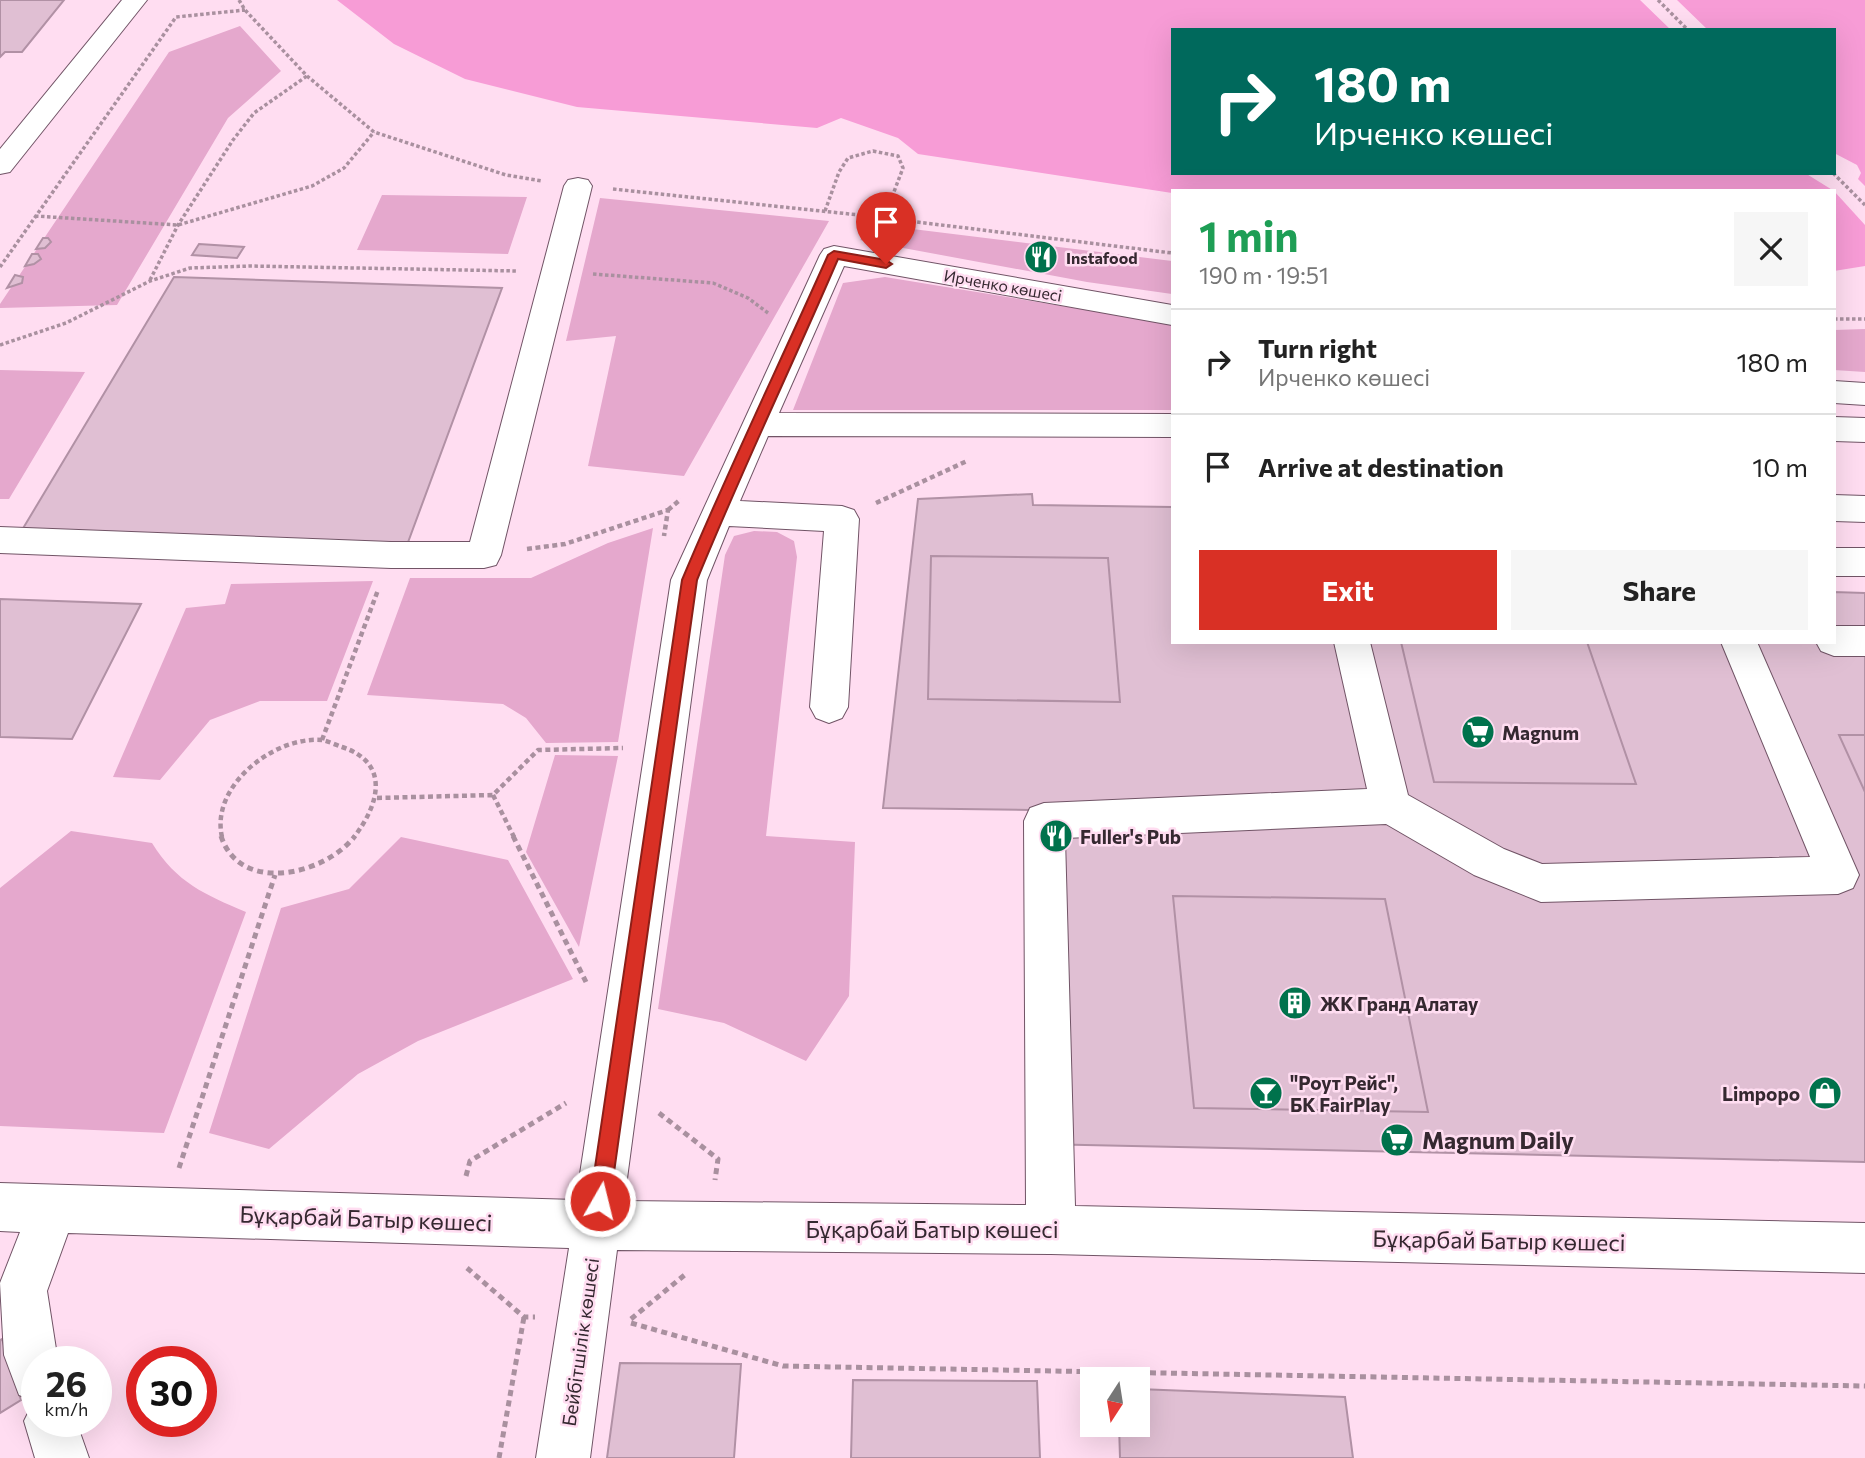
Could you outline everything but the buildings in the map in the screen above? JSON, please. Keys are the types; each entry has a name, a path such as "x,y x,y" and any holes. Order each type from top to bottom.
{"street":[{"path":"0,166 135,0"},
{"path":"0,540 391,555 484,555 578,186"},
{"name":"Ирченко көшесі","path":"834,255 1171,315"},
{"name":"Бейбітшілік көшесі","path":"563,1458 690,580 717,513 834,255"},
{"path":"1836,392 1865,394"},
{"path":"759,424 1171,426"},
{"path":"1836,429 1865,430"},
{"path":"1836,508 1865,509"},
{"path":"717,513 769,513 842,519 829,707"},
{"path":"1836,562 1865,562"},
{"path":"1836,641 1865,642"},
{"path":"1352,644 1391,806"},
{"path":"1051,1230 1044,821 1391,806 1489,862 1541,883 1838,876 1740,644"},
{"name":"Бұқарбай Батыр көшесі","path":"0,1207 597,1225 1051,1230 1865,1248"},
{"path":"29,1346 22,1291 53,1209"},
{"path":"55,1437 62,1458"}],"path":[{"path":"239,0 245,10 307,76 374,132 506,176 1171,253"},
{"path":"1657,0 1686,28"},
{"path":"0,267 176,17 245,10"},
{"path":"150,281 178,225 254,113 307,76"},
{"path":"36,216 178,225 312,186 344,168 374,132"},
{"path":"825,211 848,158 873,151 898,156 903,168 884,218"},
{"path":"1835,175 1865,205"},
{"path":"0,345 66,323 150,281 190,268 250,266 556,272 713,282 748,298 776,318"},
{"path":"1836,320 1865,319"},
{"path":"842,519 1040,426"},
{"path":"484,555 565,544 668,510 663,537"},
{"path":"322,740 391,555"},
{"path":"322,740 342,743 359,751 370,764 377,779 377,797 371,817 359,835 342,851 321,864 298,872 275,874 254,871 237,862 225,849 219,832 220,813 228,794 241,776 258,761 279,749 300,742 322,740"},
{"path":"377,797 493,795 538,750 628,748"},
{"path":"493,795 589,989 592,976"},
{"path":"177,1172 275,874"},
{"path":"499,1458 524,1317"},
{"path":"628,1322 783,1366 1865,1386"}],"shaded area":[{"path":"337,0 1865,0 1865,266 1836,271 1836,189 1171,189 1171,193 918,154 898,138 841,118 817,128 577,107 465,79 394,44"},
{"path":"240,26 281,71 228,118 117,305 0,308 0,304 169,52"},
{"path":"382,195 527,197 508,254 357,250"},
{"path":"600,198 829,221 684,476 588,466 616,336 566,341"},
{"path":"880,225 1171,261 1171,294 1087,282 860,240"},
{"path":"885,277 1171,324 1171,410 793,410 843,283"},
{"path":"1865,329 1865,372 1836,370 1836,330"},
{"path":"0,370 85,372 9,499 0,499"},
{"path":"653,528 618,742 546,743 526,718 503,704 367,695 410,578 531,578 608,543"},
{"path":"754,531 777,532 794,541 797,557 766,836 855,842 849,996 806,1061 724,1023 658,1009 725,555 734,536"},
{"path":"373,581 327,701 260,701 210,720 160,780 113,777 186,608 225,604 231,584"},
{"path":"555,755 618,756 579,947 526,852"},
{"path":"71,831 152,843 161,857 182,878 217,899 246,912 164,1133 0,1126 0,888"},
{"path":"401,837 508,860 573,979 418,1041 358,1074 269,1149 209,1133 281,908 349,889"}],"pier":[{"path":"1640,0 1677,0 1706,28 1669,28"},
{"path":"1836,154 1857,165 1861,173 1858,179 1865,186 1865,225 1836,193 1836,189 1831,189 1808,175 1836,175"}],"place":[{"name":"Instafood","path":"1041,257"},
{"name":"Magnum","path":"1478,732"},
{"name":"Fuller's Pub","path":"1056,836"},
{"name":"ЖК Гранд Алатау","path":"1295,1003"},
{"name":"\"Роут Рейс\", БК FairPlay","path":"1266,1093"},
{"name":"Limpopo","path":"1825,1093"},
{"name":"Magnum Daily","path":"1397,1140"}],"route":[{"path":"600,1201 690,580 717,513 770,402 834,255 886,264"}]}
